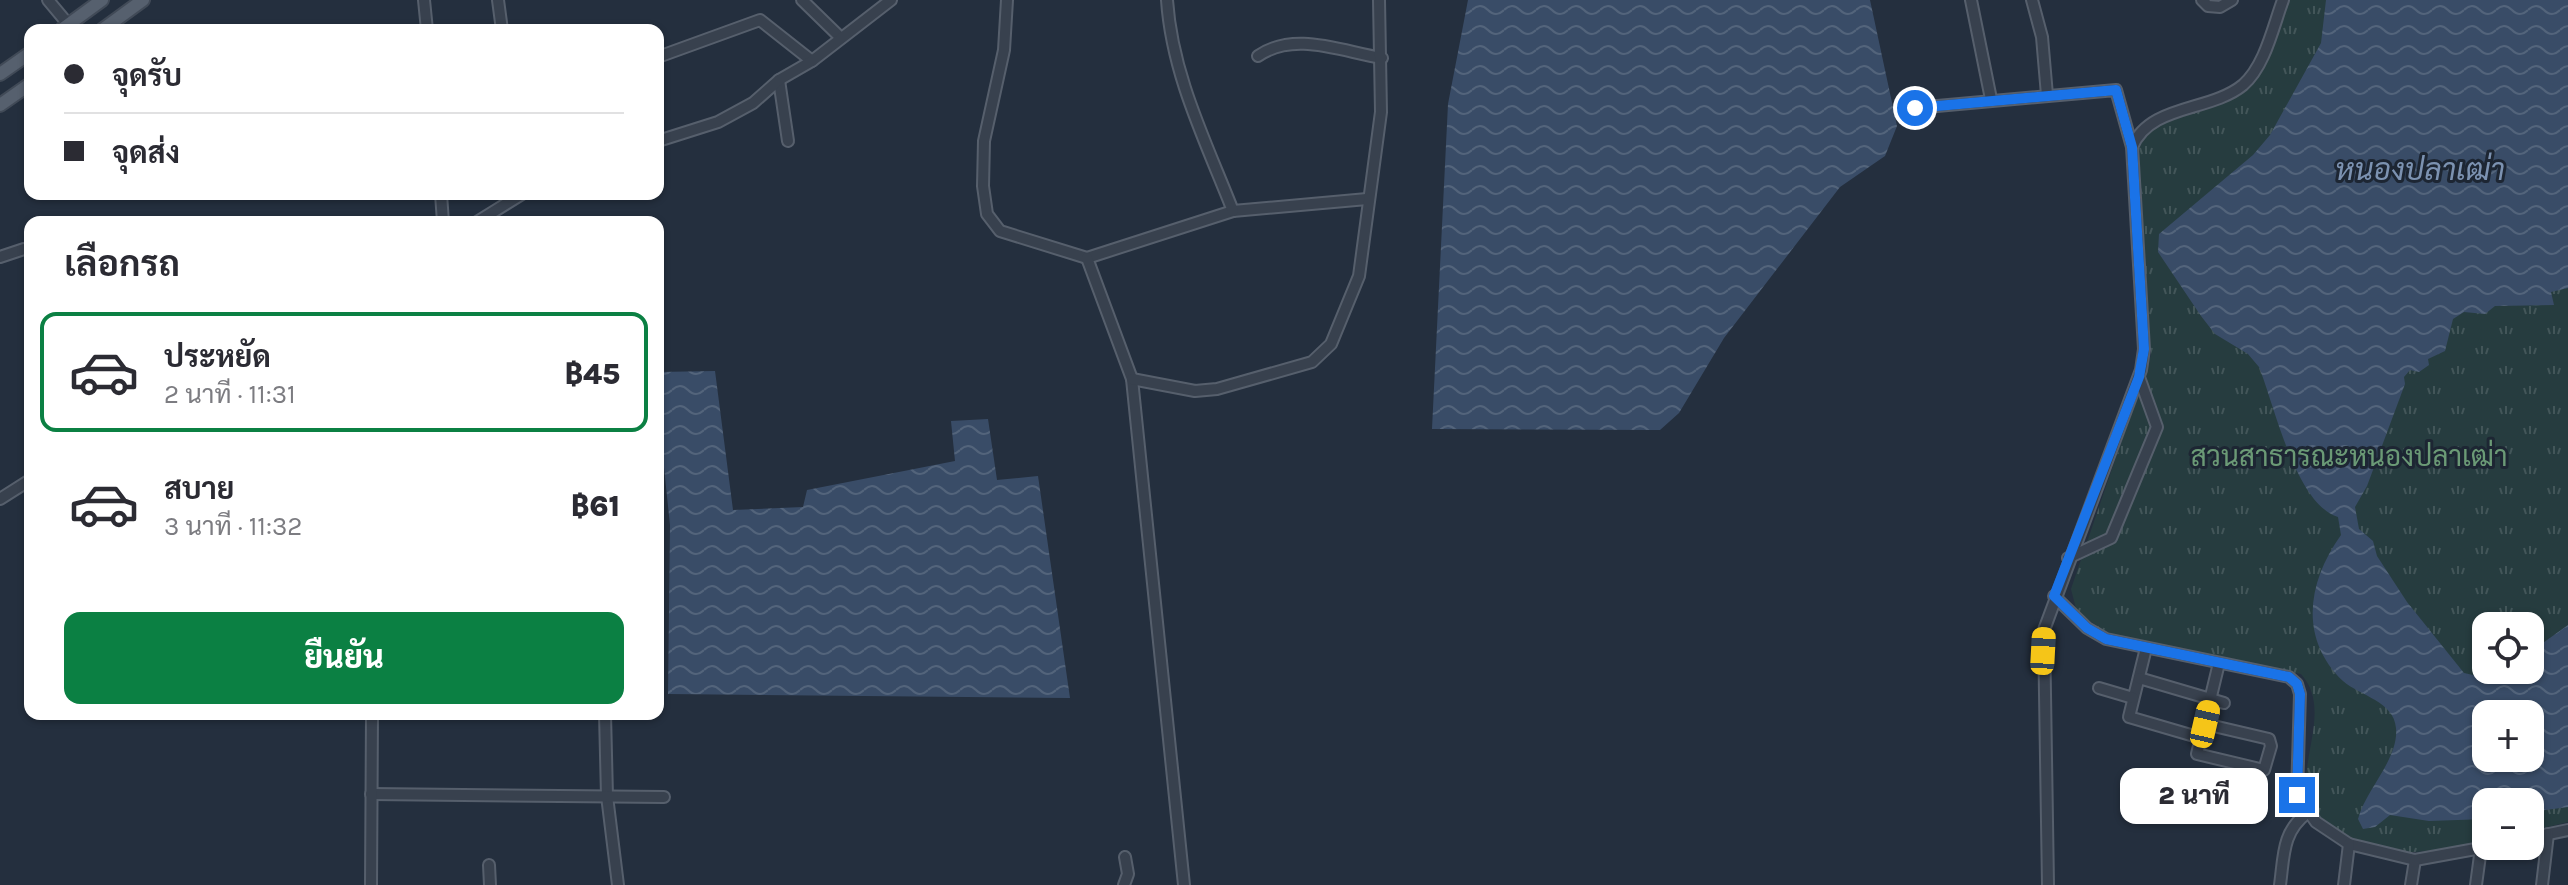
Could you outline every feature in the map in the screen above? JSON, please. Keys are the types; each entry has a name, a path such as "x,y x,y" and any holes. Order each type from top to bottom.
{"main road":[{"path":"68,24 102,0"},
{"path":"110,24 143,0"},
{"path":"0,74 24,57"},
{"path":"0,105 24,88"}],"street":[{"path":"48,0 62,24"},
{"path":"424,0 426,24"},
{"path":"498,0 501,24"},
{"path":"802,0 841,38"},
{"path":"664,139 718,122 753,103 779,80 812,61 891,0"},
{"path":"1007,0 1000,73 984,141 983,186 987,214 1000,231 1087,258 1233,211 1367,199"},
{"path":"1167,0 1170,35 1181,81 1233,211"},
{"path":"1132,379 1195,391 1217,389 1312,362 1331,344 1359,276 1381,112 1379,0"},
{"path":"1971,0 1991,99"},
{"path":"2032,0 2042,37 2047,95"},
{"path":"2202,0 2208,6 2220,7 2232,0"},
{"path":"2132,147 2138,134 2151,122 2226,95 2245,83 2263,53 2283,0"},
{"path":"664,55 760,20 812,61"},
{"path":"1258,56 1273,46 1290,42 1382,58"},
{"path":"779,80 788,141"},
{"path":"1915,108 2116,90 2132,147 2144,349 2139,377 2068,558 2044,630 2048,885"},
{"path":"486,216 511,200"},
{"path":"0,257 24,249"},
{"path":"1087,258 1132,379 1184,885"},
{"path":"2068,558 2111,538 2157,427 2139,377"},
{"path":"0,499 24,484"},
{"path":"2054,596 2096,634 2146,648 2280,672 2297,684 2300,707 2297,795 2307,813 2349,844 2415,860 2472,850"},
{"path":"2146,648 2129,717 2201,738"},
{"path":"2205,724 2269,739 2271,746 2265,767 2260,770 2197,754 2219,663"},
{"path":"2139,678 2224,703"},
{"path":"2099,688 2133,698"},
{"path":"371,885 372,720"},
{"path":"605,720 607,796 618,885"},
{"path":"371,794 664,797"},
{"path":"2280,885 2287,835 2293,824 2307,813"},
{"path":"2544,835 2568,830"},
{"path":"2542,885 2548,834"},
{"path":"2344,885 2349,844"},
{"path":"1124,885 1128,874 1125,857"},
{"path":"2411,885 2415,860"},
{"path":"2476,885 2483,860"},
{"path":"489,865 490,885"}],"green space":[{"name":"สวนสาธารณะหนองปลาเฒ่า","path":"2286,0 2568,0 2568,822 2544,828 2544,788 2472,788 2472,843 2413,852 2380,849 2346,837 2318,816 2309,802 2306,786 2315,713 2309,686 2301,674 2109,634 2077,612 2071,589 2151,355 2138,139 2162,123 2219,105 2231,98 2242,89 2260,60"}],"water":[{"path":"1468,0 1870,0 1897,126 1885,156 1840,187 1724,338 1679,413 1660,430 1432,429 1448,104"},
{"name":"หนองปลาเฒ่า","path":"2326,0 2568,0 2568,288 2551,292 2554,305 2495,306 2485,314 2464,312 2453,319 2445,351 2428,359 2429,365 2419,372 2410,370 2404,377 2405,384 2367,486 2355,507 2359,529 2373,541 2377,556 2407,602 2464,673 2472,675 2472,684 2544,684 2544,642 2568,625 2568,807 2544,810 2544,788 2472,788 2472,819 2429,821 2390,815 2375,827 2363,829 2358,819 2387,763 2396,740 2396,728 2389,711 2343,681 2319,647 2314,628 2315,590 2321,571 2341,535 2338,517 2323,508 2310,494 2299,474 2259,367 2248,354 2215,334 2158,252 2159,234 2253,155 2270,135 2321,43"},
{"path":"715,371 733,510 803,507 807,490 955,461 951,421 988,419 997,480 1038,476 1070,698 668,694 670,525 664,468 664,372"}],"route":[{"path":"1915,108 2116,90 2132,147 2144,349 2139,377 2054,596 2087,628 2106,639 2219,663 2280,672 2289,677 2297,684 2300,694 2297,795"}]}
